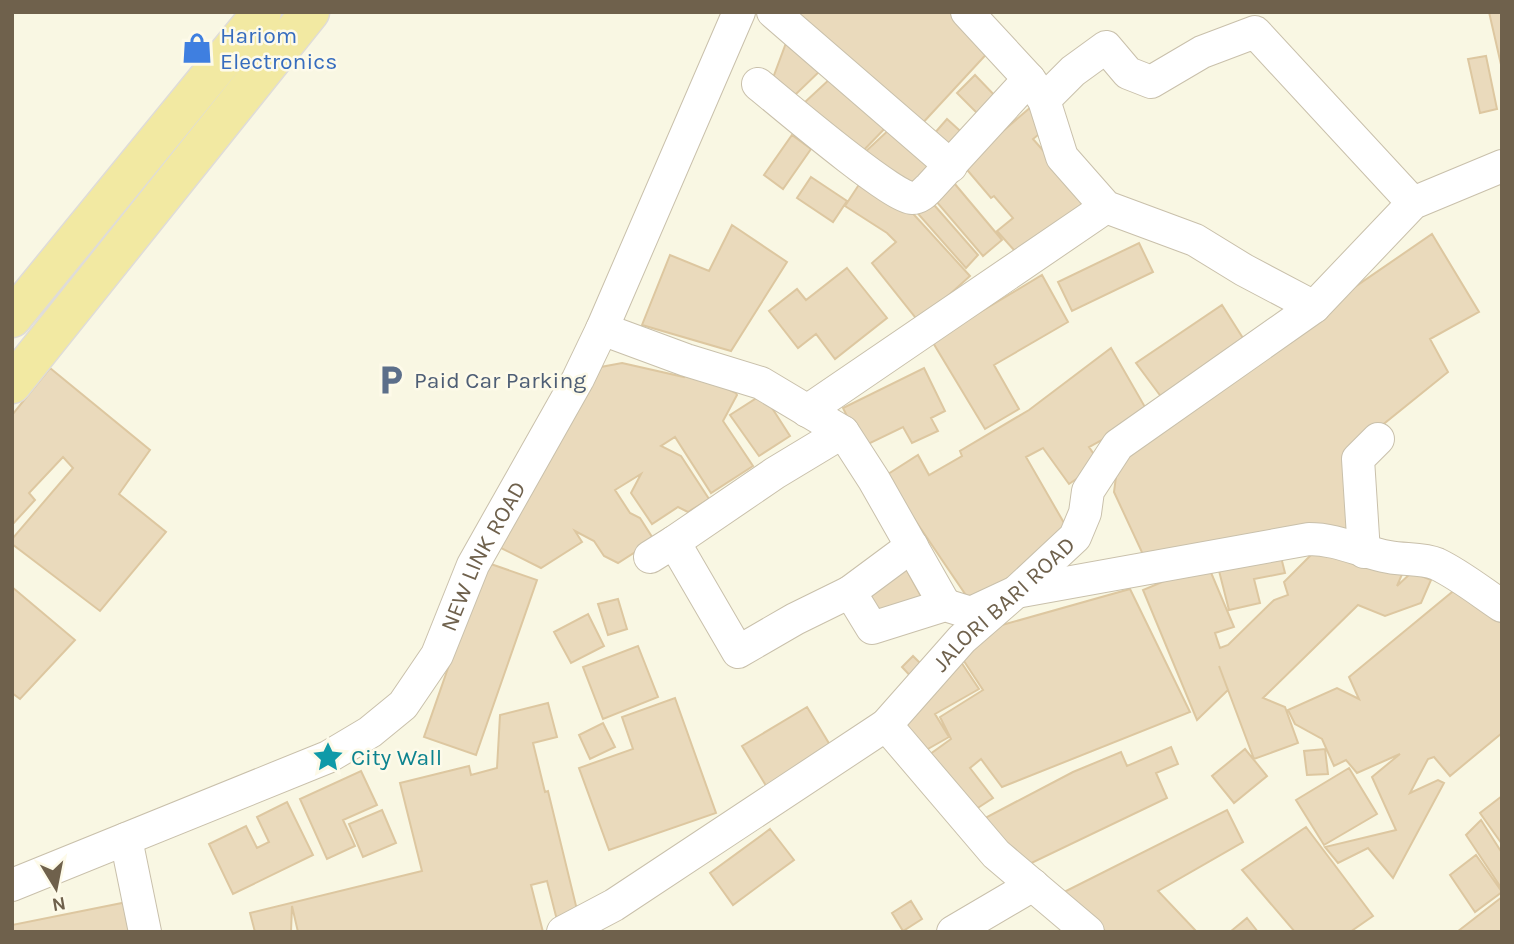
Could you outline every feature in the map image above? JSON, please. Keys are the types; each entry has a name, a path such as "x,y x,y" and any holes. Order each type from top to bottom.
{"main road":[{"path":"12,318 262,12"},
{"path":"12,384 310,12"}],"street":[{"name":"NEW LINK ROAD","path":"12,886 328,757 370,732 403,705 437,655 474,565 578,379 739,12"},
{"path":"773,12 951,166"},
{"path":"967,12 1036,90 1062,157 1106,207 1195,240 1244,271 1314,307"},
{"path":"758,84 868,172 904,197 914,198 922,195 1036,90 1073,71 1106,47 1128,73 1151,82 1251,22 1413,203"},
{"name":"JALORI BARI ROAD","path":"563,932 615,918 886,726 962,639 1075,537 1085,513 1088,491 1118,445 1314,307 1413,203 1502,166"},
{"path":"807,411 1106,207"},
{"path":"602,329 686,360 761,383 843,432 874,480 945,605"},
{"path":"843,432 775,473 662,550 738,652 795,619 850,592 912,546"},
{"path":"1364,552 1357,459 1378,439"},
{"path":"850,592 872,628 945,605 971,613 1016,592 1310,539 1341,542 1364,552 1435,563 1502,606"},
{"path":"886,726 996,854 1088,932"},
{"path":"126,839 145,932"},
{"path":"953,932 1033,885"}],"building":[{"path":"786,12 958,12 993,47 919,127"},
{"path":"1489,12 1502,12 1502,69"},
{"path":"789,35 824,67 794,96 773,78"},
{"path":"1486,56 1497,109 1480,113 1468,59"},
{"path":"975,75 1000,101 983,119 957,93"},
{"path":"833,76 891,122 861,153 804,103"},
{"path":"1031,107 1049,126 1033,139 1089,203 1023,260 997,231 1013,218 994,196 991,198 963,165"},
{"path":"947,119 968,138 953,154 933,135"},
{"path":"894,125 943,164 909,195 863,154"},
{"path":"792,135 811,149 783,189 764,175"},
{"path":"811,177 847,201 833,222 797,198"},
{"path":"949,177 1002,240 983,256 929,193"},
{"path":"862,180 907,207 970,276 919,322 872,263 896,242 887,233 845,206"},
{"path":"928,198 978,255 966,268 913,208"},
{"path":"732,225 787,262 731,351 642,325 670,255 709,271"},
{"path":"1432,234 1479,312 1430,339 1448,372 1349,452 1357,527 1194,556 1146,561 1114,492 1118,461 1193,398"},
{"path":"1139,243 1153,272 1072,311 1058,282"},
{"path":"847,268 887,318 835,359 816,334 798,348 769,311 797,289 806,300"},
{"path":"1042,275 1068,322 994,365 1019,409 985,429 932,341"},
{"path":"1222,305 1248,346 1165,402 1136,363"},
{"path":"1111,348 1149,414 1089,447 1100,463 1069,484 1043,448 1026,457 1071,535 974,607 885,476 918,455 929,475 962,456 960,451 1029,410"},
{"path":"622,363 684,377 688,370 736,393 723,421 753,466 711,493 675,437 661,446 681,456 709,499 688,512 678,507 652,524 631,493 641,474 615,490 630,513 640,518 654,540 618,563 604,556 594,541 575,531 582,542 541,568 497,546 601,367"},
{"path":"50,368 150,450 119,494 166,532 100,611 12,544 12,539 73,468 63,457 29,493 35,500 12,525 12,415"},
{"path":"924,368 945,411 931,418 938,431 912,443 903,427 862,447 843,408"},
{"path":"763,394 790,436 759,456 730,415"},
{"path":"1326,540 1403,572 1397,586 1412,572 1431,580 1421,603 1385,616 1358,605 1263,698 1285,707 1298,743 1254,759 1219,666 1228,690 1197,720 1143,590 1207,563 1234,627 1215,633 1220,648 1228,645 1274,600 1288,595 1284,582"},
{"path":"1279,549 1285,573 1254,579 1260,603 1229,610 1217,563"},
{"path":"485,562 537,580 476,755 424,737"},
{"path":"904,565 923,600 880,623 861,588"},
{"path":"12,587 75,640 20,699 12,693"},
{"path":"1457,588 1502,612 1502,733 1450,776 1434,757 1428,759 1410,793 1438,780 1444,783 1393,878 1368,848 1338,863 1325,847 1396,830 1372,777 1400,754 1357,773 1346,760 1334,766 1322,739 1295,724 1288,710 1337,688 1359,699 1349,677"},
{"path":"1130,589 1190,712 1002,787 981,759 970,768 993,798 970,813 922,760 951,739 940,717 983,690 958,652 995,627"},
{"path":"618,599 627,629 608,635 598,604"},
{"path":"588,614 604,646 571,663 554,632"},
{"path":"638,646 658,697 603,719 583,667"},
{"path":"913,656 928,671 916,682 902,667"},
{"path":"961,662 979,689 935,714 949,737 919,754 898,725"},
{"path":"675,698 716,813 609,850 579,768 633,749 622,717"},
{"path":"548,703 557,737 533,743 545,792 548,791 578,914 557,920 547,881 531,885 543,932 298,932 292,906 291,932 255,932 250,913 422,871 400,783 469,766 471,775 497,768 500,715"},
{"path":"807,707 833,750 768,789 742,746"},
{"path":"603,723 615,747 590,759 579,735"},
{"path":"1171,747 1178,764 1156,773 1167,798 1021,868 985,818 1073,772 1121,752 1127,766"},
{"path":"1245,749 1267,776 1234,803 1212,776"},
{"path":"1325,749 1328,774 1307,775 1304,751"},
{"path":"1349,768 1377,814 1324,845 1296,800"},
{"path":"361,771 377,805 343,820 355,846 327,859 300,799"},
{"path":"1502,796 1502,844 1480,813"},
{"path":"287,802 313,855 233,894 209,844 246,826 257,848 269,842 257,817"},
{"path":"382,810 396,843 363,857 349,824"},
{"path":"1227,810 1243,842 1158,891 1197,932 1106,932 1062,893"},
{"path":"1481,820 1502,853 1502,889 1466,835"},
{"path":"1306,827 1373,916 1350,932 1295,932 1242,870"},
{"path":"770,829 794,860 733,905 710,873"},
{"path":"1476,855 1502,892 1475,912 1450,875"},
{"path":"1502,897 1502,932 1457,932"},
{"path":"132,901 138,932 12,932 12,925"},
{"path":"911,901 922,919 903,931 892,913"},
{"path":"1247,918 1258,932 1230,932"}],"place":[{"name":"Hariom Electronics","path":"197,48"},
{"name":"Paid Car Parking","path":"391,380"},
{"name":"City Wall","path":"328,757"}]}
